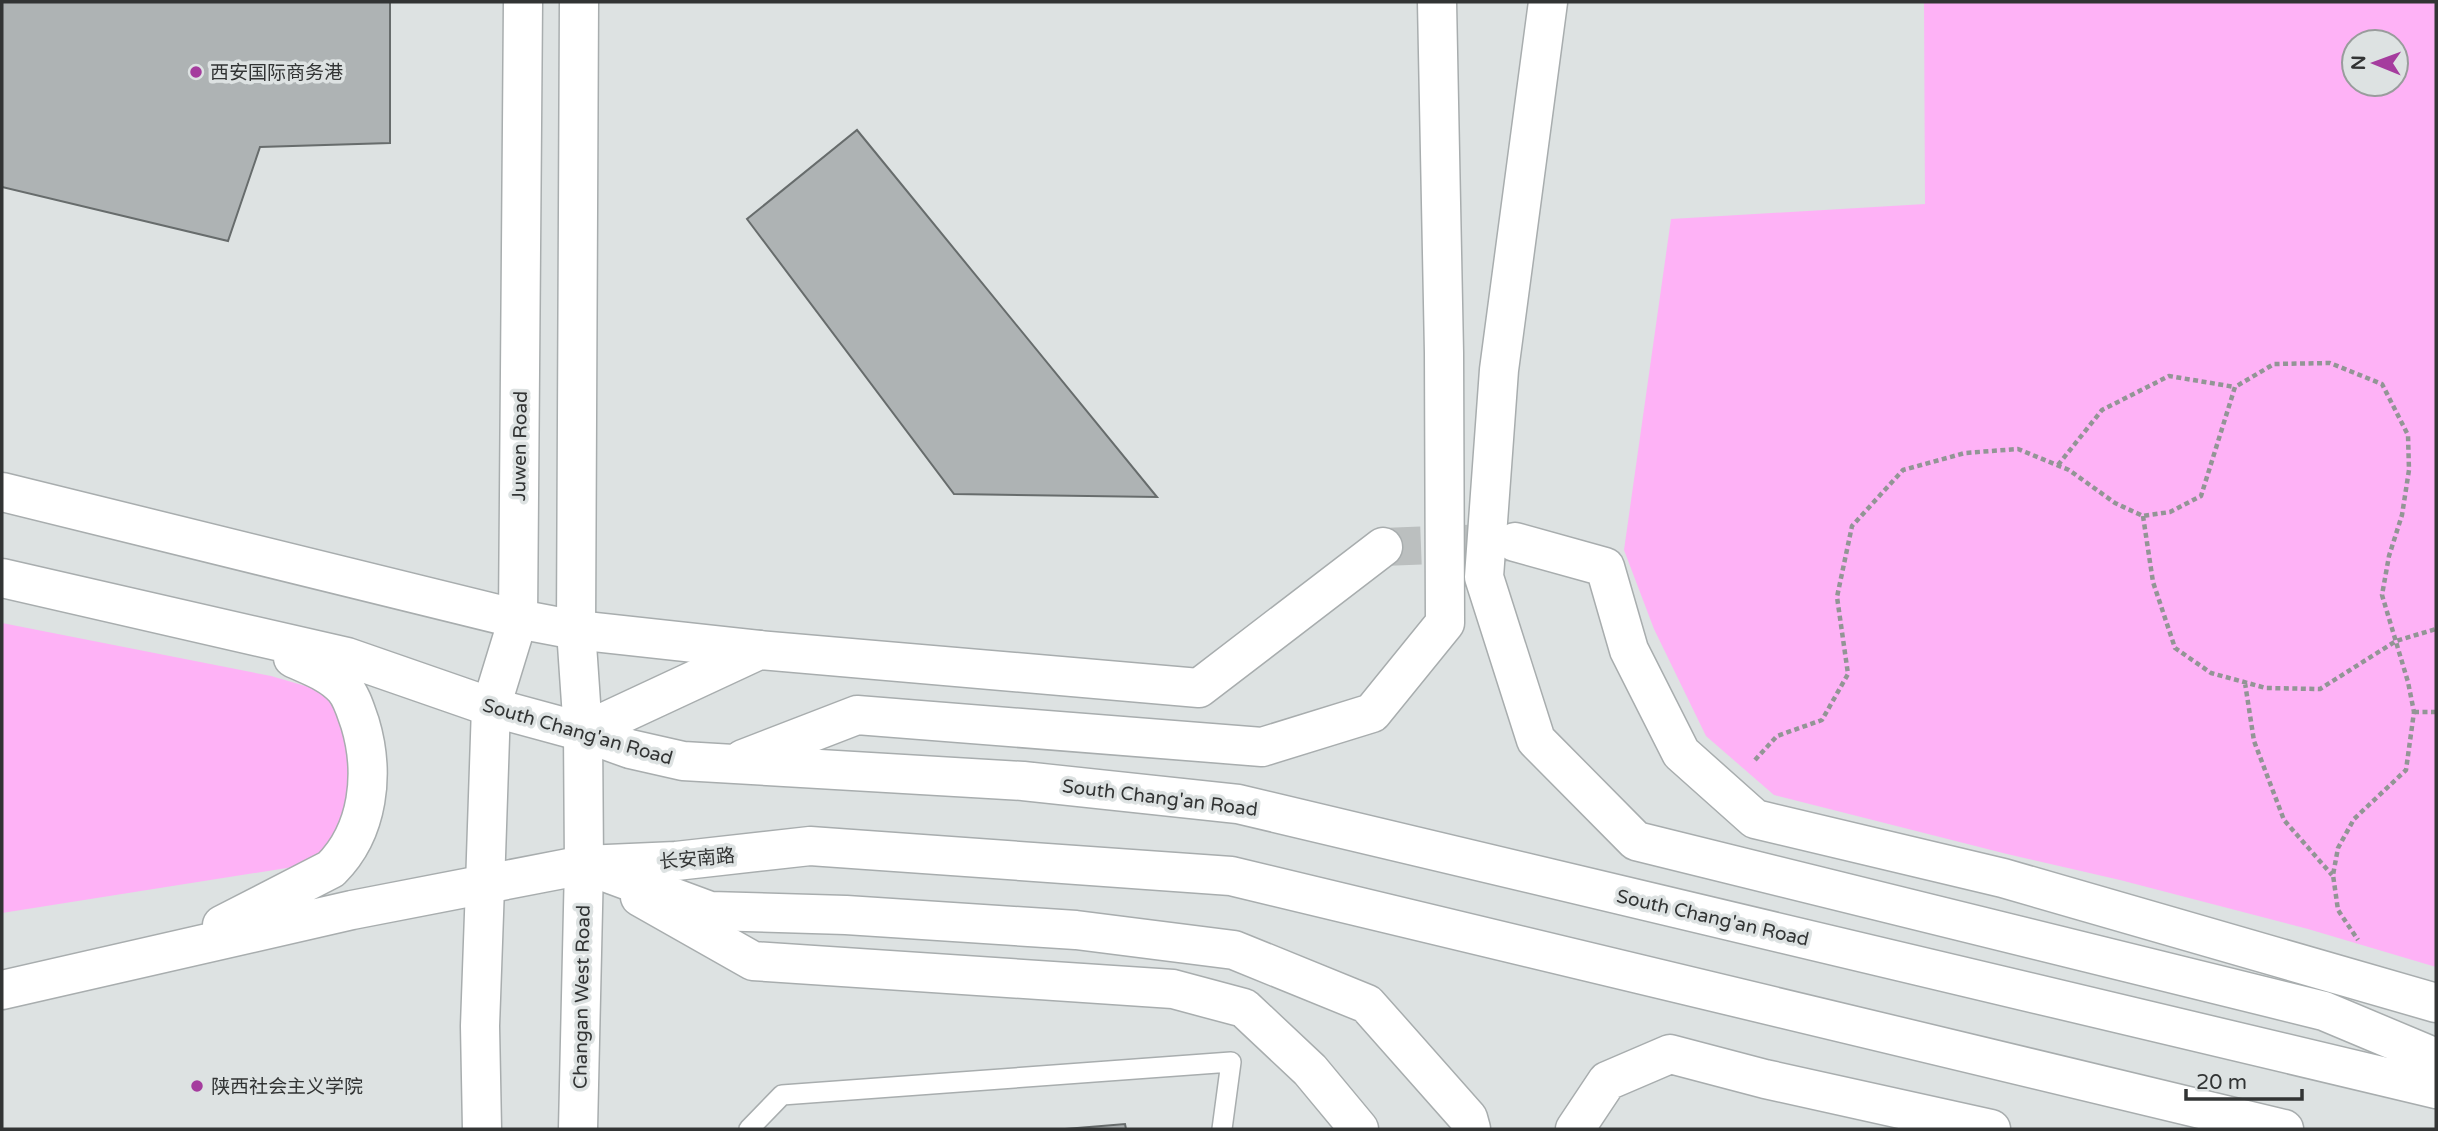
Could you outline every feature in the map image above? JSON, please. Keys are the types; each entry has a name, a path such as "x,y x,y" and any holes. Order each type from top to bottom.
{"main road":[{"name":"Juwen Road","path":"485,886 491,707 517,620 523,2"},
{"path":"579,2 576,630 583,732 584,865"},
{"path":"730,764 857,715 1262,747 1372,713 1445,623 1444,339 1437,2"},
{"path":"1548,2 1499,370 1484,577 1536,740 1636,841 2324,1011 2436,1058"},
{"path":"2,492 517,620 576,630 759,650 1199,688 1384,547"},
{"path":"1515,542 1605,567 1629,650 1681,753 1755,819 2003,878 2436,1003"},
{"name":"South Chang'an Road","path":"2,578 347,657 491,707 583,732 630,749 670,758 1023,781 1238,804 2436,1089"},
{"path":"167,952 331,869 354,840 362,818 367,792 367,762 363,733 345,689 324,673 235,632"},
{"path":"583,732 759,650"},
{"name":"长安南路","path":"584,865 676,861 810,846 1231,876 2284,1129"},
{"path":"584,865 753,961 1173,989 1244,1008 1310,1070 1359,1129"},
{"path":"2,990 352,910 584,865 710,911 846,915 1062,929 1234,950 1367,1004 1468,1118 1471,1129"},
{"name":"Changan West Road","path":"578,1129 584,865"},
{"path":"482,1129 480,1026 485,886"},
{"path":"1575,1129 1607,1081 1670,1054 1765,1079 1991,1129"}],"lane":[{"path":"749,1129 782,1095 1231,1062 1222,1129"}],"path":[{"path":"2058,465 2102,410 2169,376 2235,387 2274,364 2330,363 2382,384 2408,435 2409,470 2402,515 2389,556 2382,595 2408,682 2414,712 2406,770 2354,820 2338,848 2333,876 2339,910 2359,941"},
{"path":"1755,760 1777,736 1822,720 1848,674 1837,597 1852,526 1903,470 1965,453 2018,449 2068,470 2115,503 2143,516 2170,512 2201,496 2235,387"},
{"path":"2143,516 2153,582 2175,648 2211,674 2266,688 2320,689 2396,641 2436,629"},
{"path":"2245,683 2254,741 2284,820 2333,876"},
{"path":"2414,712 2436,712"}],"shaded area":[{"path":"1924,2 2436,2 2436,967 2308,929 2120,880 1774,795 1706,736 1654,629 1624,550 1671,219 1925,204"},
{"path":"2,623 271,676 326,692 351,741 346,818 321,852 293,867 2,913"}],"building":[{"name":"西安国际商务港","path":"2,2 390,2 390,143 260,147 228,241 2,187"},
{"path":"857,130 1157,497 954,494 747,219"},
{"path":"1125,1124 1126,1129 1065,1129"}],"tunnel":[{"path":"1383,547 1515,542"}],"place":[{"name":"西安国际商务港","path":"196,72"},
{"name":"陕西社会主义学院","path":"197,1086"}]}
